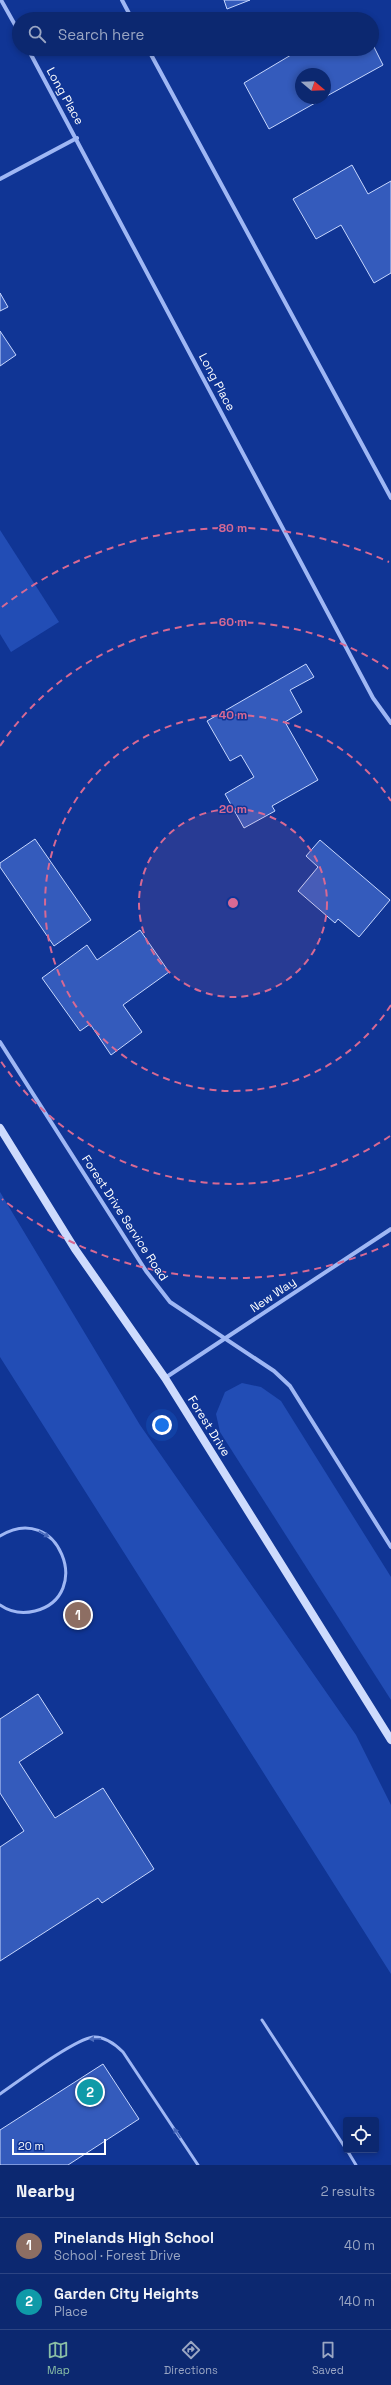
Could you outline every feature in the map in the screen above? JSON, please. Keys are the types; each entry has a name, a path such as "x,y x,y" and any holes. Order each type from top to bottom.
{"main road":[{"name":"Forest Drive","path":"0,1128 75,1249 165,1378 391,1740"}],"street":[{"path":"1,0 12,20"},
{"path":"122,0 128,12"},
{"name":"Long Place","path":"32,56 77,138 373,698 391,723"},
{"path":"152,56 391,498"},
{"path":"0,179 77,138"},
{"name":"Forest Drive Service Road","path":"0,1042 146,1271 174,1305 274,1371 290,1386 391,1547"},
{"name":"New Way","path":"165,1378 391,1229"}],"lane":[{"path":"0,1536 20,1528 33,1529 46,1534 55,1542 63,1553 66,1566 66,1579 61,1592 42,1609 28,1612 15,1612 0,1604"},
{"path":"262,2020 343,2144"},
{"path":"0,2094 78,2042 94,2037 110,2040 123,2052 198,2165"},
{"path":"348,2153 356,2165"}],"shaded area":[{"path":"0,530 59,622 11,652 0,634"},
{"path":"0,1192 140,1425 356,1735 391,1805 391,1974 0,1357"},
{"path":"242,1383 261,1387 281,1401 391,1577 391,1700 220,1432 216,1414 225,1392"}],"building":[{"path":"224,0 250,0 227,9"},
{"path":"289,56 378,56 383,65 331,94 331,68 295,68 295,104 313,104 269,129 244,83"},
{"path":"352,165 368,194 391,181 391,273 374,283 341,225 316,239 293,199"},
{"path":"0,293 8,307 0,311"},
{"path":"0,331 16,355 0,366"},
{"path":"306,664 314,677 290,690 302,712 285,722 318,780 272,806 275,811 244,828 225,794 254,777 241,755 230,761 207,721"},
{"path":"35,839 91,920 54,946 0,867 0,863"},
{"path":"320,840 390,900 359,937 338,919 335,923 298,891 318,867 306,856"},
{"path":"140,930 169,972 123,1005 142,1032 111,1055 90,1024 80,1031 42,978 87,945 97,960"},
{"path":"38,1694 63,1733 19,1762 55,1818 103,1788 154,1869 102,1903 98,1898 0,1961 0,1847 24,1831 0,1793 0,1719"},
{"path":"103,2064 139,2119 68,2165 0,2165 0,2130"}],"place":[{"name":"Pinelands High School","path":"78,1615"},
{"name":"Garden City Heights","path":"90,2092"}]}
